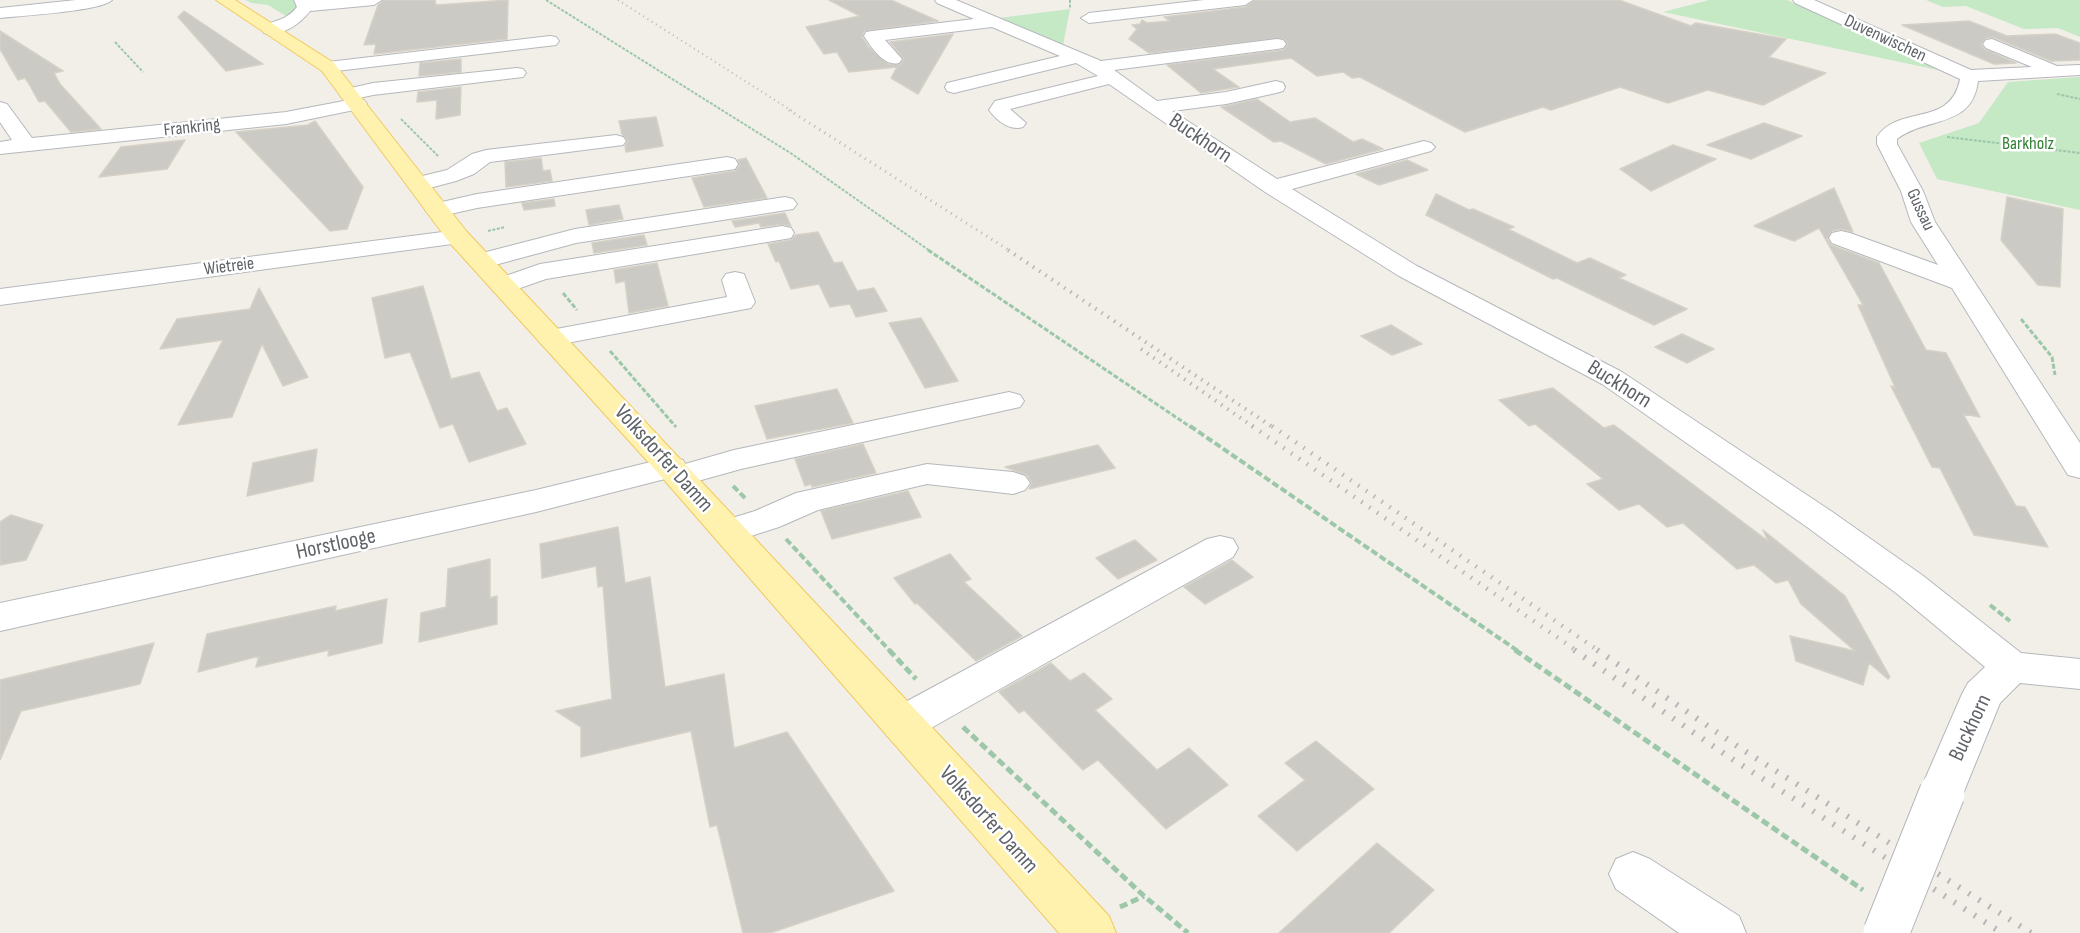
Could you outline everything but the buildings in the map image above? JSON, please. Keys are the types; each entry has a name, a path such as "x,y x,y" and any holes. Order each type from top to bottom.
{"main road":[{"name":"Volksdorfer Damm","path":"224,0 320,62 353,99 458,237 676,472 902,724 1079,930"}],"street":[{"path":"0,13 104,0"},
{"path":"270,29 294,21 303,3 374,0"},
{"name":"Buckhorn","path":"942,0 1094,66 1273,187 1408,271 1612,378 1846,539 1948,614 2011,667 1983,694 1942,793 1878,914"},
{"path":"1087,0 1094,66"},
{"path":"1089,18 1245,0"},
{"name":"Duvenwischen","path":"1801,0 1954,71 1970,76"},
{"path":"893,59 872,36 992,21"},
{"path":"320,62 457,39 457,42"},
{"path":"320,62 550,41"},
{"path":"954,87 1094,66 1276,44"},
{"path":"1992,44 2056,71"},
{"path":"1016,123 999,110 1002,105 1094,66"},
{"path":"1894,131 1939,117 1960,105 1970,88 1970,76 2080,70"},
{"name":"Frankring","path":"0,148 274,119 353,99 373,89 517,74"},
{"path":"1153,108 1226,98 1276,87"},
{"path":"0,108 26,145"},
{"name":"Gussau","path":"1894,131 1887,137 1890,152 1912,191 1923,222 2080,468"},
{"path":"418,184 457,174 468,168 475,160 486,156 616,141"},
{"path":"1273,187 1424,147"},
{"path":"438,210 477,201 727,164"},
{"path":"480,261 575,236 785,204"},
{"path":"503,286 540,272 782,233"},
{"name":"Wietreie","path":"0,297 458,237"},
{"path":"1841,238 1962,283"},
{"path":"551,338 742,302 735,280"},
{"name":"Horstlooge","path":"0,617 1009,401"},
{"path":"729,531 767,519 808,501 927,474 1013,483"},
{"path":"902,724 1220,548"},
{"path":"2011,667 2080,674"},
{"path":"1633,874 1721,933"}],"path":[{"path":"546,0 792,154 896,228 1254,470 1878,914"},
{"path":"115,42 142,72"},
{"path":"1894,131 1922,137 1959,138 2080,153"},
{"path":"2014,312 2052,357 2056,370 2053,390 2036,398"}],"green space":[{"path":"245,0 302,0 294,21 268,5"},
{"path":"1709,0 1787,0 1938,70 1663,12"},
{"path":"1926,0 2080,0 2080,37 2058,28 2024,29 1966,6 1943,7"},
{"path":"1070,9 1063,45 999,18"},
{"name":"Barkholz","path":"2080,77 2080,210 1937,179 1919,143 1979,123 2008,82"}],"railway":[{"path":"618,0 792,111"},
{"path":"789,110 1010,251"},
{"path":"1008,250 1274,428"},
{"path":"1141,349 1255,428"},
{"path":"1252,426 1577,651"},
{"path":"1272,426 1599,651"},
{"path":"1574,650 1729,757 2002,933"},
{"path":"1597,650 1740,748 2031,933"}]}
